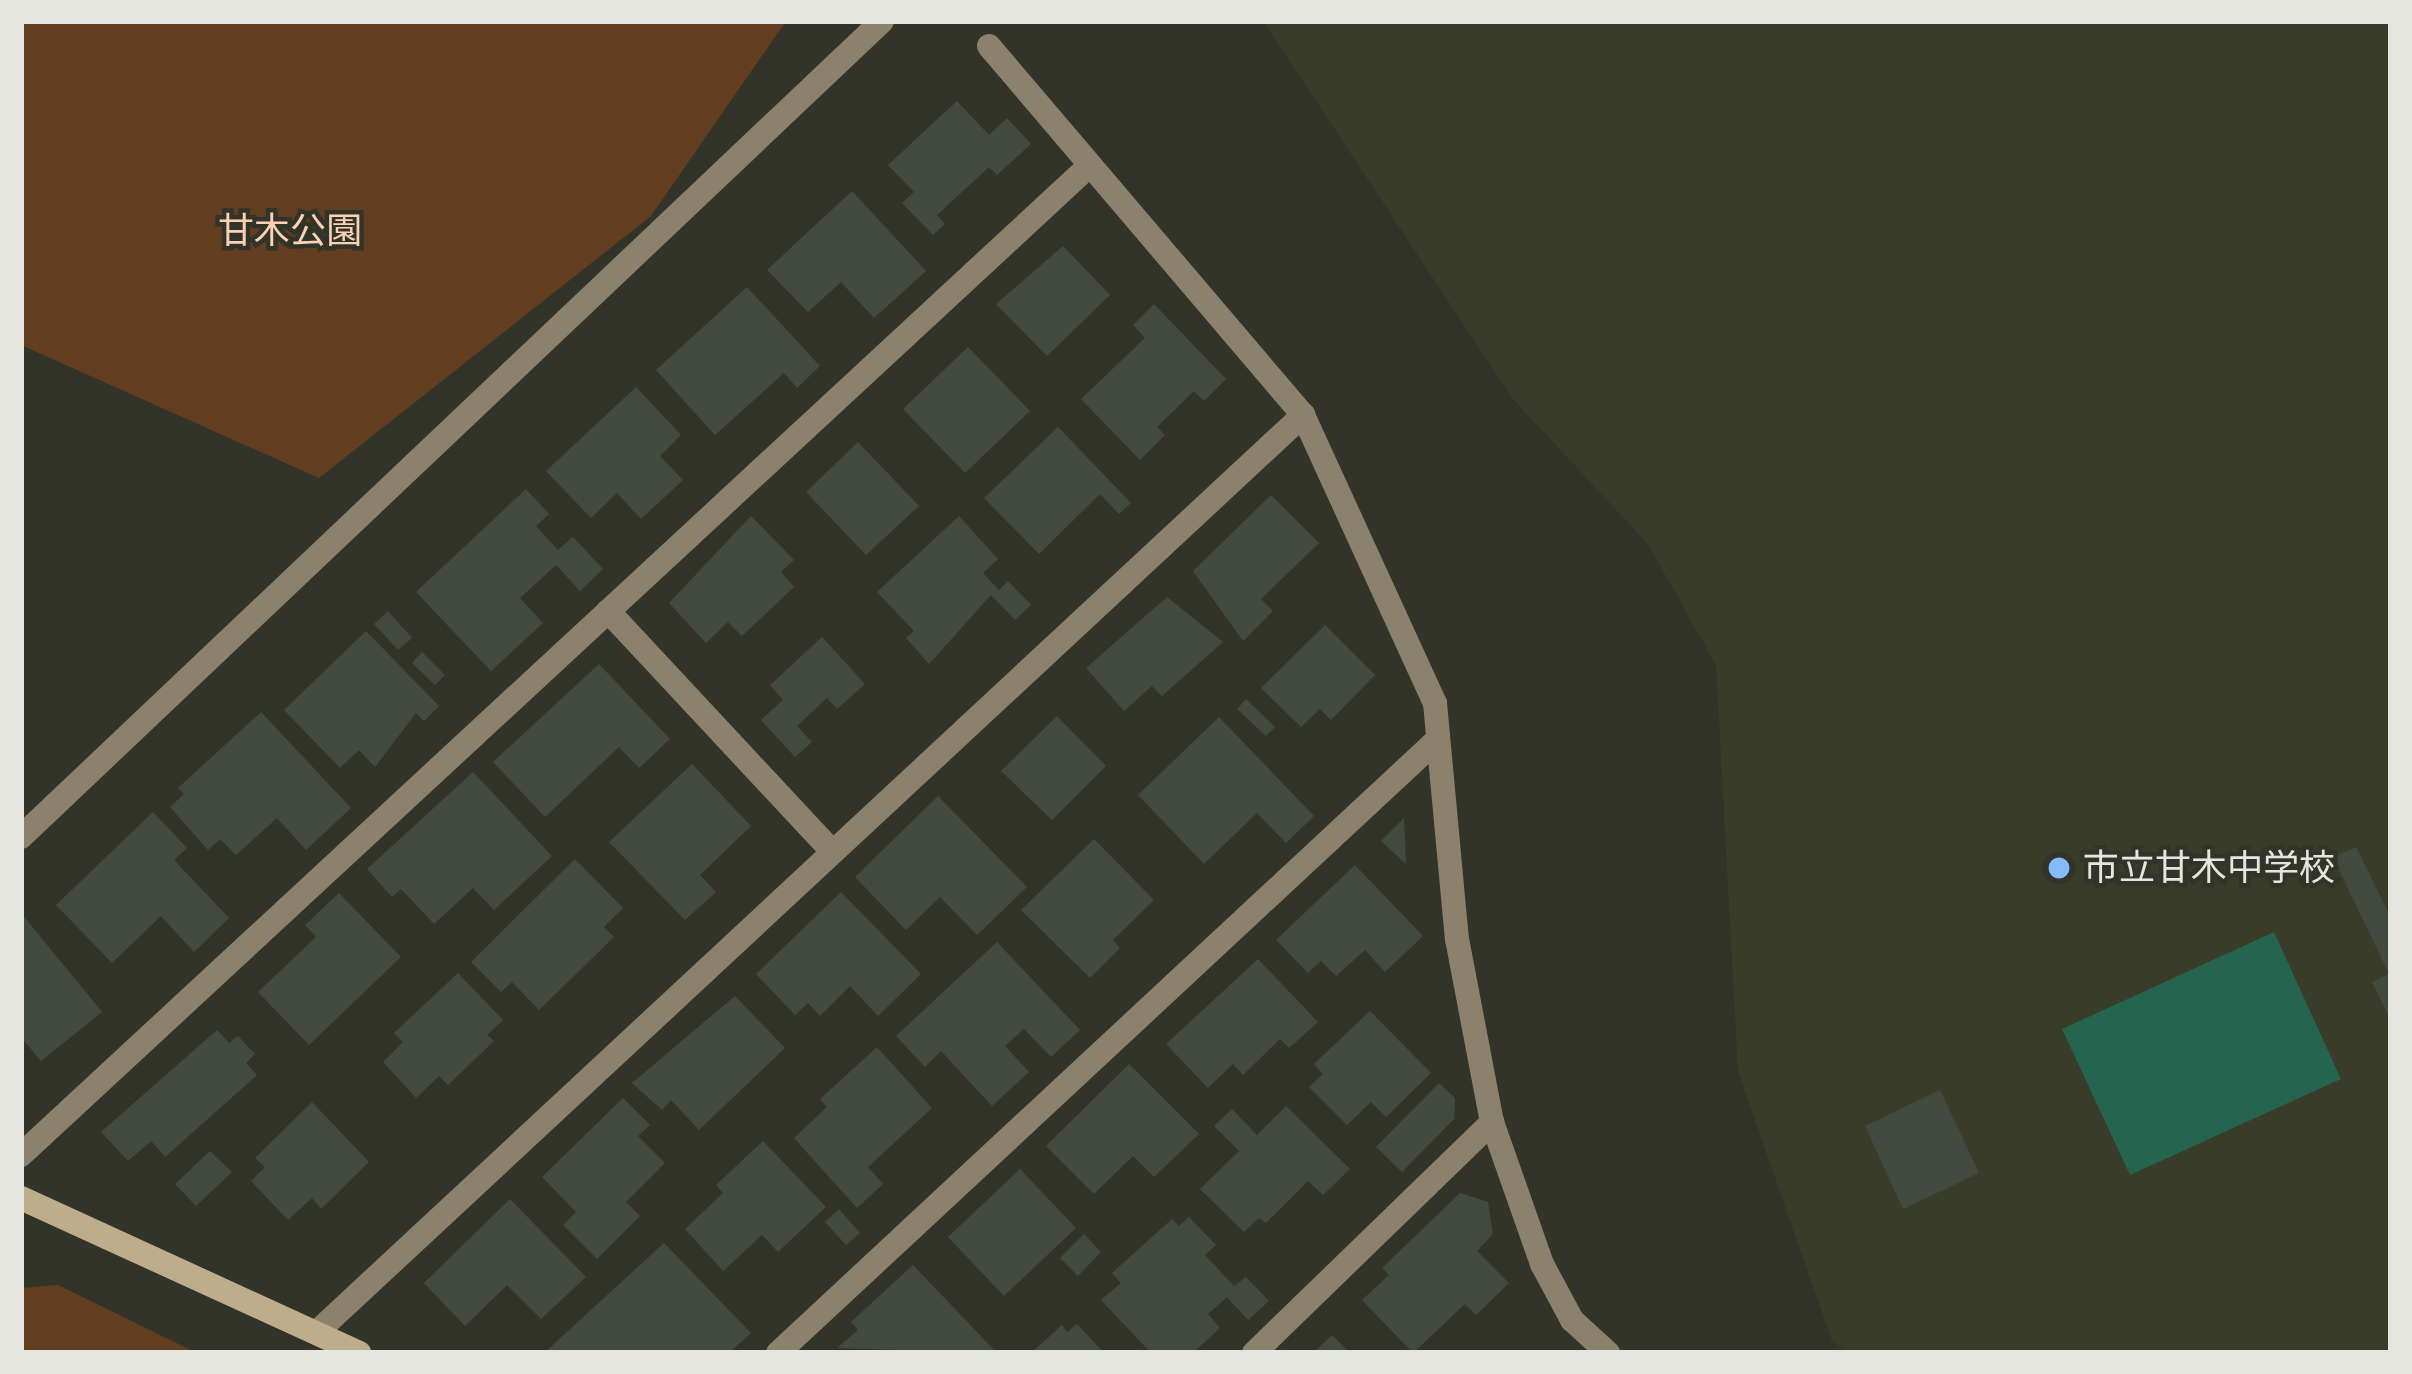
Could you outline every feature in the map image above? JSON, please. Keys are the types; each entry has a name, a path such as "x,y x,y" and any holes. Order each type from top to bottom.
{"street":[{"path":"21,837 882,21"},
{"path":"989,46 1303,415 1435,703 1457,939 1492,1122 1542,1264 1572,1320 1608,1353"},
{"path":"21,1155 1090,165"},
{"path":"317,1332 1303,415"},
{"path":"608,611 831,850"},
{"path":"778,1353 1437,740"},
{"path":"1255,1353 1492,1122"},
{"path":"21,1198 359,1353"}],"shaded area":[{"name":"市立甘木中学校","path":"1263,21 2391,21 2391,1353 1847,1353 1832,1341 1738,1071 1716,665 1648,544 1513,399"},
{"path":"2274,932 2341,1079 2130,1175 2062,1029"}],"green space":[{"name":"甘木公園","path":"21,21 786,21 651,216 319,478 21,345"},
{"path":"58,1285 197,1353 21,1353 21,1288"}],"building":[{"path":"957,101 989,135 1007,118 1031,144 997,175 989,167 937,215 945,224 933,235 902,203 914,192 888,165"},
{"path":"852,191 926,271 874,318 841,282 808,312 767,270"},
{"path":"1063,246 1110,295 1047,356 996,304"},
{"path":"747,287 820,366 797,388 784,373 715,435 656,370"},
{"path":"1154,304 1226,379 1204,401 1194,391 1157,427 1165,435 1140,460 1081,399 1145,338 1133,325"},
{"path":"968,347 1030,411 965,473 903,409"},
{"path":"636,387 681,435 660,456 683,480 641,519 617,493 591,518 546,471"},
{"path":"1058,427 1131,503 1119,514 1100,494 1039,554 984,498"},
{"path":"858,442 919,506 866,555 806,492"},
{"path":"526,489 549,514 536,526 558,550 573,537 603,569 580,591 556,565 520,598 543,623 491,671 416,592"},
{"path":"1271,495 1319,543 1261,599 1273,611 1243,641 1193,571"},
{"path":"751,516 794,560 781,572 794,587 742,636 728,622 706,643 669,603"},
{"path":"959,516 998,559 983,573 999,590 1008,581 1031,605 1015,620 991,595 929,664 906,638 914,631 877,592"},
{"path":"1167,597 1223,642 1162,696 1152,686 1124,711 1086,668"},
{"path":"388,611 412,638 398,650 374,624"},
{"path":"1325,625 1375,675 1331,720 1320,709 1301,727 1261,688"},
{"path":"366,631 439,706 424,721 416,713 375,767 359,750 340,768 284,710"},
{"path":"822,637 865,684 837,709 827,698 797,726 812,742 795,757 761,720 783,700 770,685"},
{"path":"422,652 445,675 435,685 412,663"},
{"path":"599,664 670,739 639,768 619,747 545,817 493,762"},
{"path":"1246,699 1275,727 1266,736 1237,709"},
{"path":"261,712 351,808 306,850 277,818 236,855 220,839 208,850 170,807 184,794 178,788"},
{"path":"1057,716 1106,766 1052,820 1001,771"},
{"path":"1219,717 1314,816 1286,843 1257,813 1204,864 1138,795"},
{"path":"692,764 751,826 700,875 716,892 685,920 609,842"},
{"path":"473,772 552,856 494,910 473,888 434,924 401,889 392,897 367,869"},
{"path":"938,796 1027,887 977,935 940,897 906,930 855,877"},
{"path":"153,812 187,848 174,860 229,918 194,952 161,916 112,963 56,905"},
{"path":"1404,818 1406,864 1381,841"},
{"path":"1094,839 1154,900 1113,940 1120,948 1090,978 1021,910"},
{"path":"2356,847 2391,918 2391,1021 2372,982 2389,974 2333,857"},
{"path":"575,859 623,908 604,927 614,937 539,1010 512,982 501,992 471,962"},
{"path":"1355,865 1423,936 1385,972 1365,950 1336,976 1321,961 1308,973 1276,940"},
{"path":"841,892 921,974 878,1016 850,986 820,1016 808,1003 795,1015 756,974"},
{"path":"339,893 401,957 309,1045 258,992 316,937 305,925"},
{"path":"21,913 102,1012 41,1061 21,1037"},
{"path":"997,942 1080,1030 1051,1057 1024,1029 1005,1046 1029,1072 992,1106 941,1051 925,1067 896,1036"},
{"path":"1258,959 1318,1022 1289,1048 1280,1039 1243,1075 1233,1064 1208,1088 1166,1044"},
{"path":"458,973 503,1020 487,1035 494,1041 448,1085 439,1076 416,1098 383,1062 403,1042 394,1033"},
{"path":"735,996 785,1048 699,1130 671,1100 662,1110 632,1083"},
{"path":"1370,1011 1431,1073 1386,1117 1371,1102 1347,1125 1309,1087 1323,1074 1314,1064"},
{"path":"217,1030 229,1043 238,1036 255,1054 246,1063 257,1075 165,1157 151,1141 128,1161 101,1132"},
{"path":"877,1047 932,1108 868,1167 883,1184 857,1208 794,1138 827,1107 820,1099"},
{"path":"1129,1064 1199,1134 1154,1177 1133,1156 1094,1194 1046,1146"},
{"path":"1439,1083 1455,1098 1454,1119 1402,1172 1376,1147"},
{"path":"1940,1090 1979,1173 1903,1209 1865,1126"},
{"path":"623,1098 650,1125 638,1136 665,1163 626,1202 640,1216 597,1259 563,1225 576,1212 542,1177"},
{"path":"312,1102 369,1162 321,1209 312,1198 288,1220 251,1181 265,1167 255,1158"},
{"path":"1286,1106 1350,1169 1323,1195 1308,1181 1266,1223 1259,1218 1244,1232 1200,1189 1239,1151 1214,1126 1232,1109 1257,1135"},
{"path":"763,1141 826,1207 778,1252 762,1235 723,1271 685,1229 723,1193 716,1185"},
{"path":"210,1151 232,1172 196,1206 175,1184"},
{"path":"1020,1169 1076,1228 1004,1296 948,1237"},
{"path":"1460,1193 1488,1202 1493,1234 1477,1251 1509,1283 1476,1315 1465,1304 1413,1353 1362,1300 1389,1275 1382,1268"},
{"path":"510,1199 586,1277 541,1319 507,1285 465,1326 424,1283"},
{"path":"839,1209 860,1233 846,1245 825,1222"},
{"path":"1189,1217 1216,1245 1205,1255 1234,1286 1246,1277 1269,1301 1248,1320 1227,1297 1208,1314 1220,1328 1193,1353 1151,1353 1101,1300 1121,1283 1112,1273 1172,1219 1179,1226"},
{"path":"1084,1234 1101,1252 1078,1276 1060,1258"},
{"path":"664,1243 751,1333 729,1353 544,1353"},
{"path":"913,1265 997,1353 837,1348 858,1330 851,1322"},
{"path":"1077,1324 1104,1353 1031,1353 1062,1325 1067,1332"},
{"path":"1332,1335 1350,1353 1313,1353"}],"place":[{"name":"市立甘木中学校","path":"2059,868"}]}
